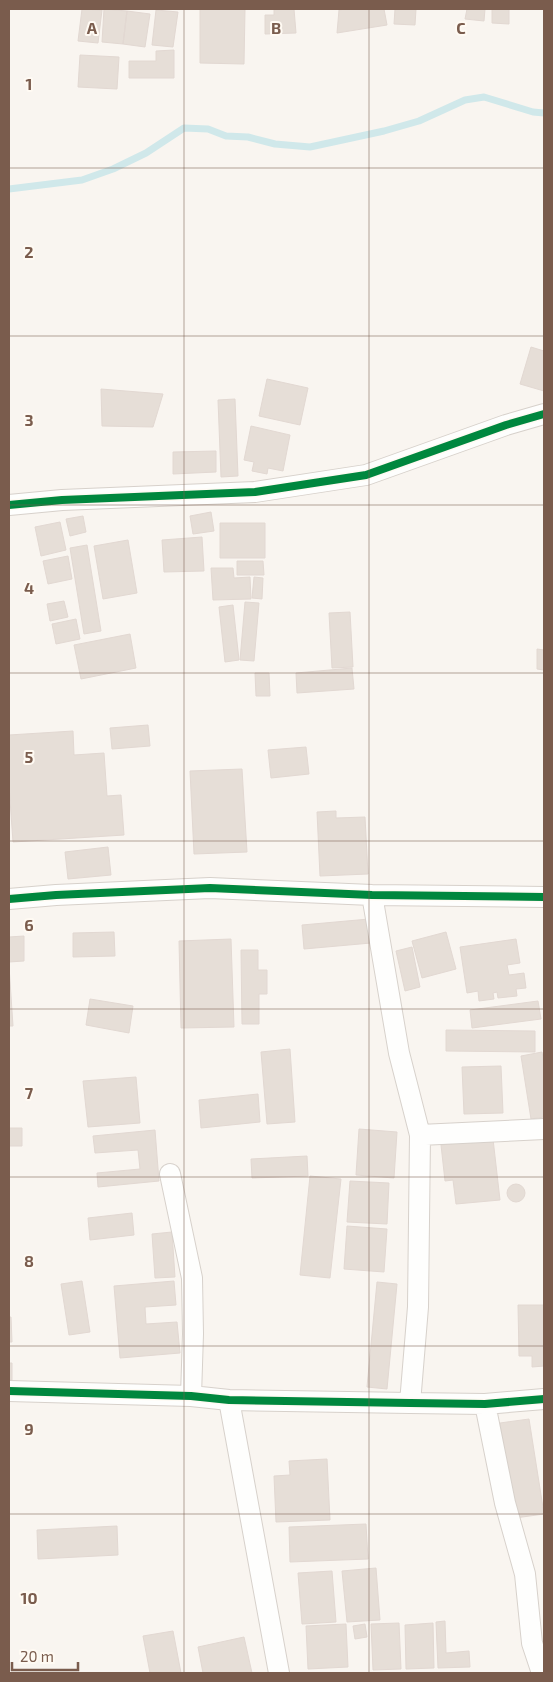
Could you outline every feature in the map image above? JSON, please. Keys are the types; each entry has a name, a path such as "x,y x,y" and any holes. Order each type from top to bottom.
{"street":[{"path":"9,505 62,500 255,492 366,475 506,425 544,414"},
{"path":"9,899 210,888 372,895 544,897"},
{"path":"372,895 399,1054 420,1135 418,1307 410,1403"},
{"path":"420,1135 544,1129"},
{"path":"170,1174 192,1278 193,1334 190,1396"},
{"path":"9,1391 190,1396 229,1400 410,1403 485,1404 544,1399"},
{"path":"229,1400 279,1673"},
{"path":"485,1404 505,1503 525,1574 532,1643 542,1673"}],"building":[{"path":"82,9 102,10 98,43 78,41"},
{"path":"104,9 127,11 123,44 102,42"},
{"path":"200,9 245,9 244,64 200,63"},
{"path":"274,9 294,9 296,33 265,34 265,15 274,15"},
{"path":"384,9 387,25 337,33 339,10"},
{"path":"395,9 416,9 415,25 394,24"},
{"path":"467,9 485,9 484,21 465,19"},
{"path":"492,9 509,9 509,24 492,23"},
{"path":"156,10 178,12 173,47 152,45"},
{"path":"127,11 150,14 145,47 123,44"},
{"path":"174,50 174,78 129,78 129,61 156,61 156,51"},
{"path":"80,55 119,57 117,89 78,87"},
{"path":"531,347 544,351 544,391 520,384"},
{"path":"267,379 308,388 300,425 259,416"},
{"path":"101,389 163,394 153,427 102,426"},
{"path":"235,399 238,476 221,477 218,400"},
{"path":"251,426 290,435 283,471 268,468 267,474 252,471 254,462 244,460"},
{"path":"216,451 216,472 173,474 173,452"},
{"path":"211,512 214,531 193,534 190,516"},
{"path":"83,516 86,532 70,536 66,519"},
{"path":"60,522 66,550 41,556 35,527"},
{"path":"220,523 265,523 265,558 220,558"},
{"path":"202,537 204,571 164,572 162,540"},
{"path":"128,540 137,593 103,599 94,546"},
{"path":"87,545 101,631 84,634 70,548"},
{"path":"68,556 72,579 48,584 43,561"},
{"path":"237,561 263,561 264,575 237,575"},
{"path":"211,568 233,568 234,578 250,577 251,599 213,600"},
{"path":"254,577 263,578 262,599 252,598"},
{"path":"64,601 68,617 50,621 47,604"},
{"path":"245,602 259,603 254,661 240,660"},
{"path":"233,605 239,660 225,662 219,607"},
{"path":"350,612 353,667 332,668 329,613"},
{"path":"76,619 80,639 56,644 52,624"},
{"path":"130,634 136,668 81,679 74,645"},
{"path":"537,649 544,650 544,670 537,669"},
{"path":"352,668 354,689 297,693 296,673"},
{"path":"255,673 269,673 270,696 256,696"},
{"path":"148,725 150,746 112,749 110,728"},
{"path":"73,731 74,755 104,753 107,796 121,795 124,835 13,842 9,786 9,735"},
{"path":"306,747 309,774 271,778 268,750"},
{"path":"242,769 247,852 194,854 190,771"},
{"path":"336,811 336,818 365,817 368,874 320,876 317,812"},
{"path":"108,847 111,875 68,879 65,852"},
{"path":"369,919 371,943 304,949 302,925"},
{"path":"114,932 115,956 73,957 73,933"},
{"path":"446,932 456,969 422,978 412,941"},
{"path":"24,936 24,961 9,962 9,937"},
{"path":"231,939 234,1027 181,1028 179,941"},
{"path":"516,939 520,963 507,965 509,975 524,973 526,988 516,989 517,996 498,998 497,992 493,993 494,999 479,1001 478,991 467,993 460,947"},
{"path":"412,947 420,987 405,991 396,951"},
{"path":"241,950 258,950 258,970 267,970 267,994 259,994 259,1024 242,1024"},
{"path":"9,966 13,1026 9,1026"},
{"path":"90,999 133,1006 129,1033 86,1025"},
{"path":"538,1001 541,1019 472,1028 470,1010"},
{"path":"446,1030 535,1031 535,1052 446,1051"},
{"path":"290,1049 295,1122 267,1124 261,1052"},
{"path":"542,1052 544,1064 544,1117 531,1119 521,1056"},
{"path":"501,1066 503,1113 464,1114 462,1067"},
{"path":"136,1077 140,1123 88,1127 83,1081"},
{"path":"258,1094 260,1122 201,1128 199,1100"},
{"path":"9,1128 22,1128 22,1146 9,1146"},
{"path":"359,1129 397,1132 394,1178 356,1175"},
{"path":"155,1130 159,1181 98,1187 97,1173 140,1169 138,1150 95,1153 93,1136"},
{"path":"493,1139 500,1200 456,1204 453,1180 445,1181 441,1145"},
{"path":"307,1156 308,1176 252,1178 251,1159"},
{"path":"310,1176 341,1179 330,1278 300,1275"},
{"path":"350,1181 389,1183 387,1224 347,1222"},
{"path":"516,1184 522,1187 525,1193 522,1199 516,1202 510,1199 507,1193 510,1187"},
{"path":"132,1213 134,1235 90,1240 88,1218"},
{"path":"347,1226 387,1229 384,1272 344,1269"},
{"path":"172,1232 175,1277 155,1278 152,1234"},
{"path":"82,1281 90,1332 69,1335 61,1284"},
{"path":"174,1281 176,1305 145,1307 146,1324 177,1322 180,1353 120,1358 114,1286"},
{"path":"377,1282 397,1284 387,1389 367,1387"},
{"path":"518,1305 544,1305 544,1366 532,1367 532,1356 519,1356"},
{"path":"9,1317 11,1317 12,1342 9,1342"},
{"path":"9,1363 12,1363 12,1380 9,1380"},
{"path":"529,1419 544,1514 515,1518 500,1423"},
{"path":"327,1459 330,1520 276,1522 274,1476 290,1475 289,1461"},
{"path":"366,1524 368,1559 290,1562 289,1527"},
{"path":"117,1526 118,1555 38,1559 37,1530"},
{"path":"376,1568 380,1620 347,1622 342,1571"},
{"path":"332,1571 336,1622 302,1624 298,1573"},
{"path":"445,1621 446,1653 469,1651 470,1667 438,1668 436,1622"},
{"path":"399,1623 401,1669 373,1670 371,1624"},
{"path":"433,1623 434,1668 406,1669 405,1625"},
{"path":"346,1624 348,1667 308,1669 306,1626"},
{"path":"365,1624 367,1637 355,1639 353,1626"},
{"path":"173,1631 181,1673 150,1673 143,1636"},
{"path":"244,1637 252,1673 203,1673 198,1647"}],"waterway":[{"path":"9,189 82,180 113,169 146,153 184,128 208,129 226,136 248,137 275,144 310,147 384,131 419,121 465,100 484,97 533,112 544,113"}],"cycle path":[{"path":"9,505 62,500 255,492 366,475 506,425 544,414"},
{"path":"9,899 210,888 372,895 544,897"},
{"path":"9,1391 191,1396 229,1400 410,1403 485,1404 544,1399"}]}
